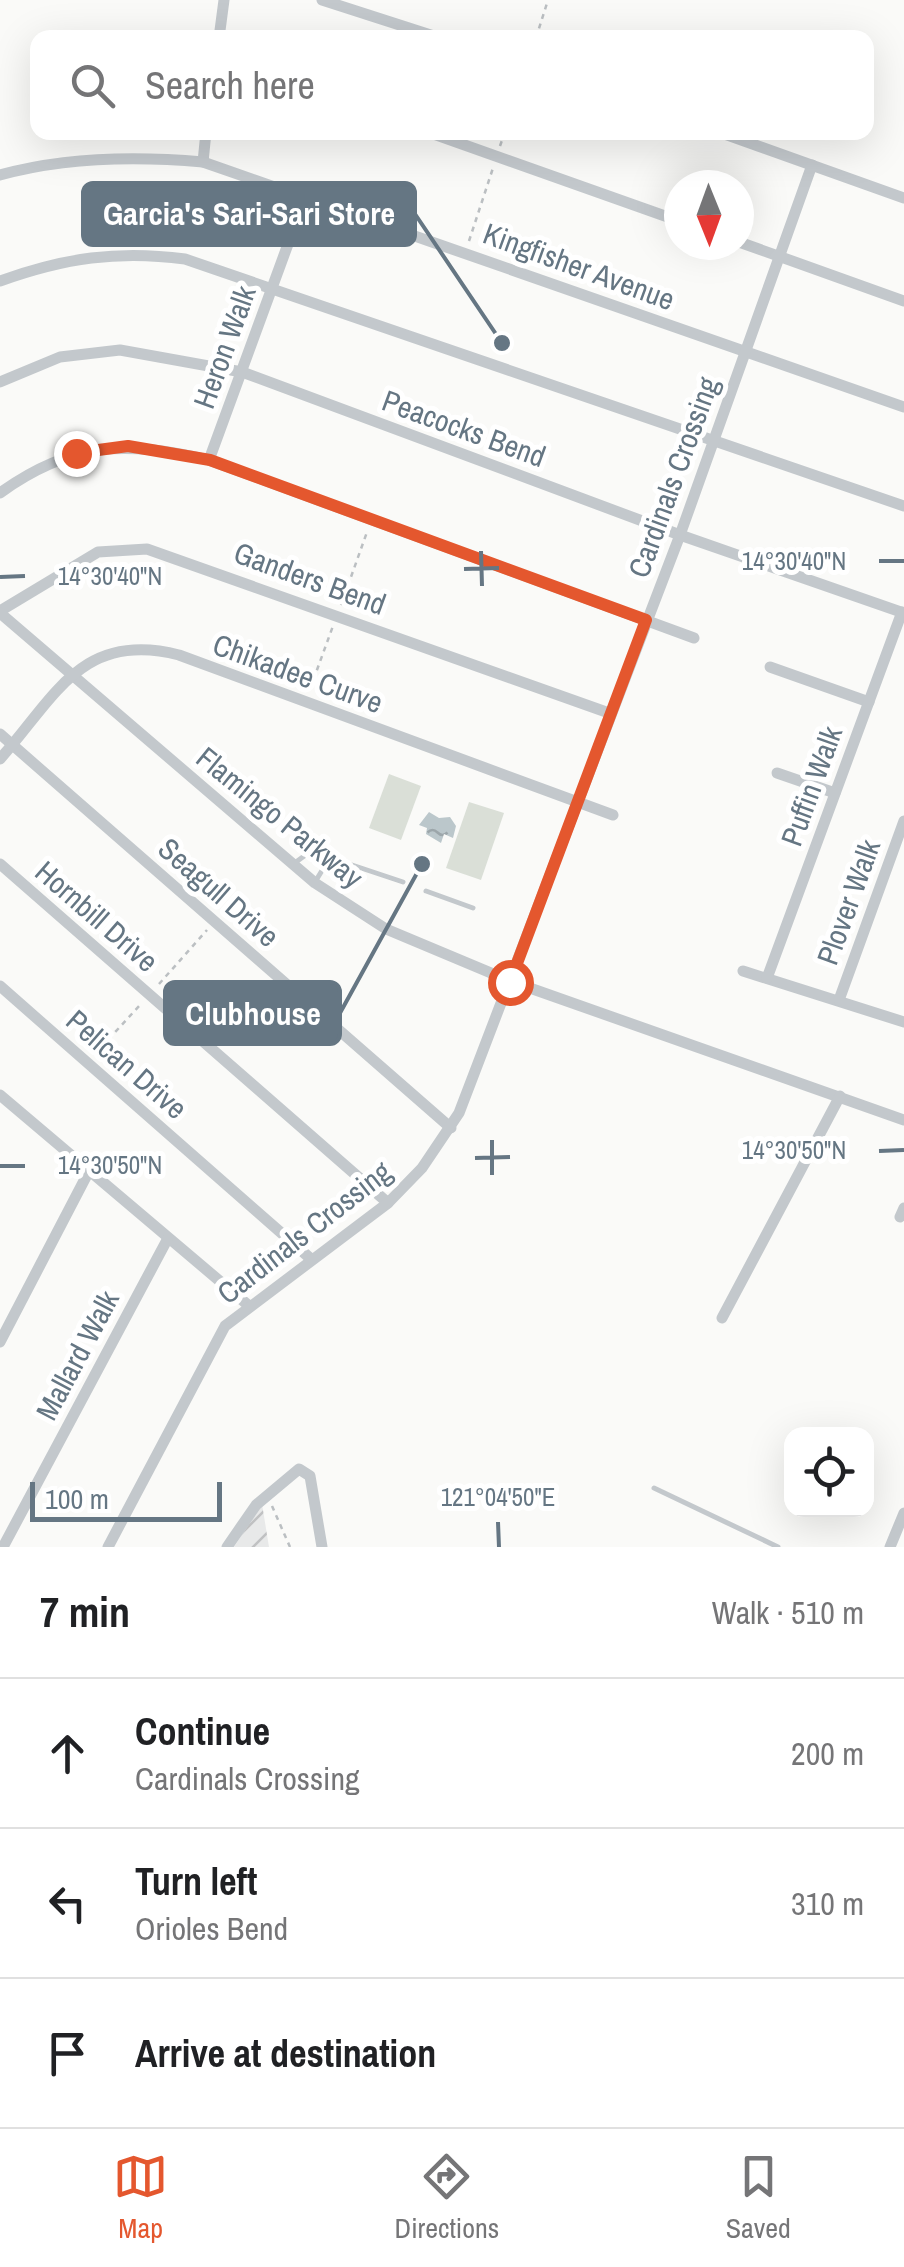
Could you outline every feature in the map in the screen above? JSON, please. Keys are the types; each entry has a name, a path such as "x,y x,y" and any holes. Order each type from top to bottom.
{"street":[{"path":"220,30 224,0"},
{"path":"322,0 415,30"},
{"path":"203,162 205,140"},
{"path":"449,140 664,216"},
{"path":"742,140 904,198"},
{"name":"Kingfisher Avenue","path":"0,176 28,168 103,160 203,162 904,407"},
{"name":"Cardinals Crossing","path":"108,1547 225,1326 388,1203 422,1168 451,1128 680,535 812,165"},
{"name":"Heron Walk","path":"210,460 306,195"},
{"path":"754,247 904,301"},
{"path":"0,280 69,258 133,253 185,258 904,506"},
{"name":"Peacocks Bend","path":"0,382 60,358 120,350 242,372 680,535 903,612"},
{"path":"0,493 51,462 102,448 155,448 210,460 694,638"},
{"name":"Ganders Bend","path":"0,612 98,552 147,550 609,714"},
{"name":"Flamingo Parkway","path":"0,612 294,865 386,929 510,982 904,1120"},
{"name":"Puffin Walk","path":"767,978 903,612"},
{"name":"Chikadee Curve","path":"0,759 71,673 113,651 156,649 613,816"},
{"path":"770,667 869,702"},
{"name":"Seagull Drive","path":"0,734 451,1128"},
{"path":"777,773 835,793"},
{"name":"Plover Walk","path":"838,1000 904,820"},
{"name":"Hornbill Drive","path":"0,864 388,1203"},
{"path":"743,970 904,1022"},
{"name":"Pelican Drive","path":"0,986 311,1259"},
{"path":"0,1095 248,1305"},
{"path":"722,1318 840,1096"},
{"path":"0,1342 88,1173"},
{"name":"Mallard Walk","path":"3,1547 167,1240"},
{"path":"227,1547 266,1496 295,1471 306,1471 322,1547"},
{"path":"890,1547 904,1513"}],"lane":[{"path":"294,865 311,851 402,882"},
{"path":"316,882 333,861"},
{"path":"426,890 473,908"},
{"path":"654,1488 778,1547"}],"path":[{"path":"539,30 548,0"},
{"path":"466,252 502,140"},
{"path":"266,1496 290,1547"}],"shaded area":[{"path":"389,774 421,786 401,840 369,828"},
{"path":"469,802 504,813 481,880 446,868"},
{"path":"262,1504 269,1547 234,1547"}],"water":[{"path":"429,812 439,818 450,817 456,826 453,838 444,834 441,843 426,834 427,828 419,825"}],"place":[{"name":"Garcia's Sari-Sari Store","path":"502,343"},
{"name":"Clubhouse","path":"422,864"}],"route":[{"path":"76,453 128,446 210,460 646,620 575,800 510,982"}]}
